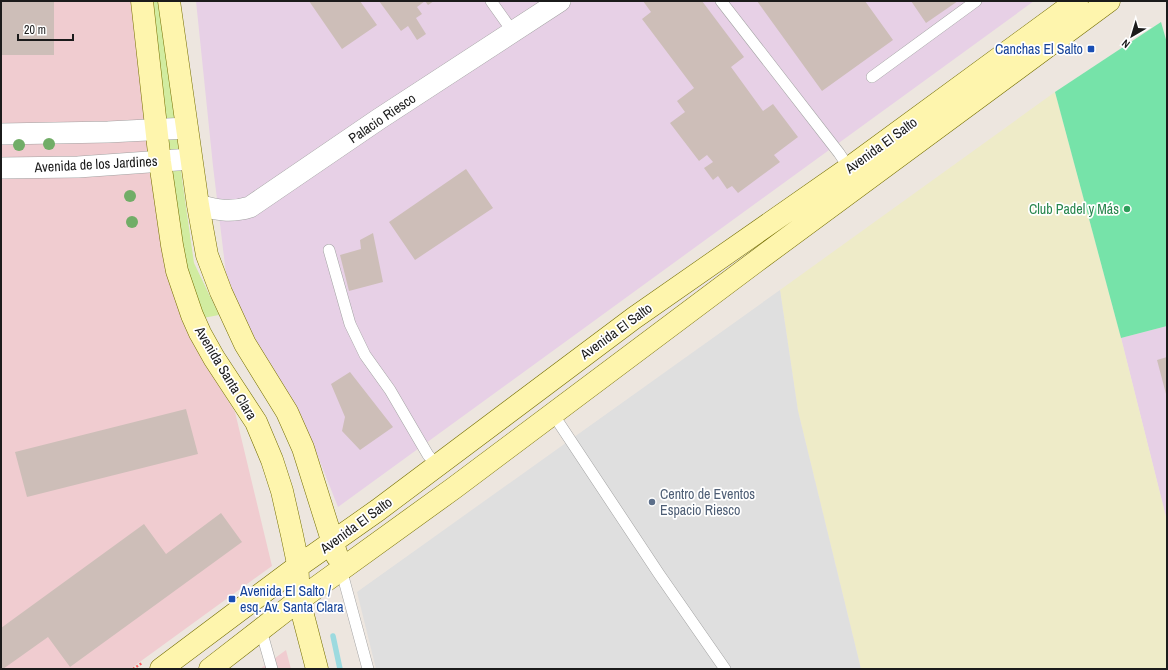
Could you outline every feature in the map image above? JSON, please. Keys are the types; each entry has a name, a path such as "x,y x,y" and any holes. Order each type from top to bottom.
{"main road":[{"name":"Avenida Santa Clara","path":"142,1 160,162 172,245 182,290 200,333 214,358 256,422 267,446 282,491 295,552 300,600 317,669"},
{"path":"169,1 191,159 207,255 221,292 251,356 286,412 298,435 312,473 341,569"},
{"name":"Avenida El Salto","path":"210,669 341,569 454,488 762,257 1109,1"},
{"name":"Avenida El Salto","path":"161,669 297,567 438,466 634,318 849,168 1067,4"}],"street":[{"name":"Palacio Riesco","path":"198,205 229,212 239,211 250,207 379,119 560,1"},
{"path":"1,134 108,132 187,128"},
{"name":"Avenida de los Jardines","path":"1,168 78,166 191,159"}],"lane":[{"path":"491,1 513,32"},
{"path":"721,1 849,168"},
{"path":"872,77 976,1"},
{"path":"329,250 350,324 365,355 390,390 428,455 438,466"},
{"path":"553,414 724,669"},
{"path":"341,569 368,669"},
{"path":"261,630 272,669"}],"shaded area":[{"path":"1,1 131,1 161,241 201,356 235,412 272,566 130,669 1,669"},
{"path":"196,1 1034,1 338,507 309,434 261,353 227,282"},
{"path":"1055,92 1121,338 1167,521 1167,669 861,669 798,411 780,290"},
{"name":"Centro de Eventos Espacio Riesco","path":"780,290 798,411 861,669 376,669 357,592"},
{"path":"1167,326 1167,521 1121,338"},
{"path":"286,650 291,669 260,669"}],"green space":[{"path":"150,1 161,1 182,179 194,263 219,315 203,318 191,284 182,245"},
{"name":"Club Padel y Más","path":"1161,22 1167,43 1167,326 1121,338 1055,92"}],"building":[{"path":"1,1 54,1 54,55 1,55"},
{"path":"309,1 360,1 377,25 342,49"},
{"path":"379,1 425,1 417,7 422,14 416,18 426,34 417,40 408,26 401,31"},
{"path":"425,1 434,1 428,5"},
{"path":"643,1 702,1 744,57 731,67 763,111 773,104 798,137 774,155 780,162 738,193 732,186 727,189 718,176 713,180 704,168 713,162 707,155 699,161 670,123 685,112 677,101 694,88 642,19 651,12"},
{"path":"757,1 865,1 893,40 822,91"},
{"path":"911,1 958,1 926,23"},
{"path":"466,169 493,208 415,260 389,222"},
{"path":"373,233 383,282 349,291 340,255 361,249 360,240"},
{"path":"1167,357 1167,394 1166,394 1157,360"},
{"path":"350,372 393,427 360,450 342,431 345,417 331,384"},
{"path":"186,409 198,454 27,497 15,452"},
{"path":"221,513 242,542 70,667 48,637 1,669 1,628 144,524 166,554"}],"waterway":[{"path":"333,636 340,669"}],"place":[{"name":"Canchas El Salto","path":"1091,49"},
{"name":"Club Padel y Más","path":"1127,209"},
{"name":"Centro de Eventos Espacio Riesco","path":"652,502"},
{"name":"Avenida El Salto / esq. Av. Santa Clara","path":"232,599"}]}
